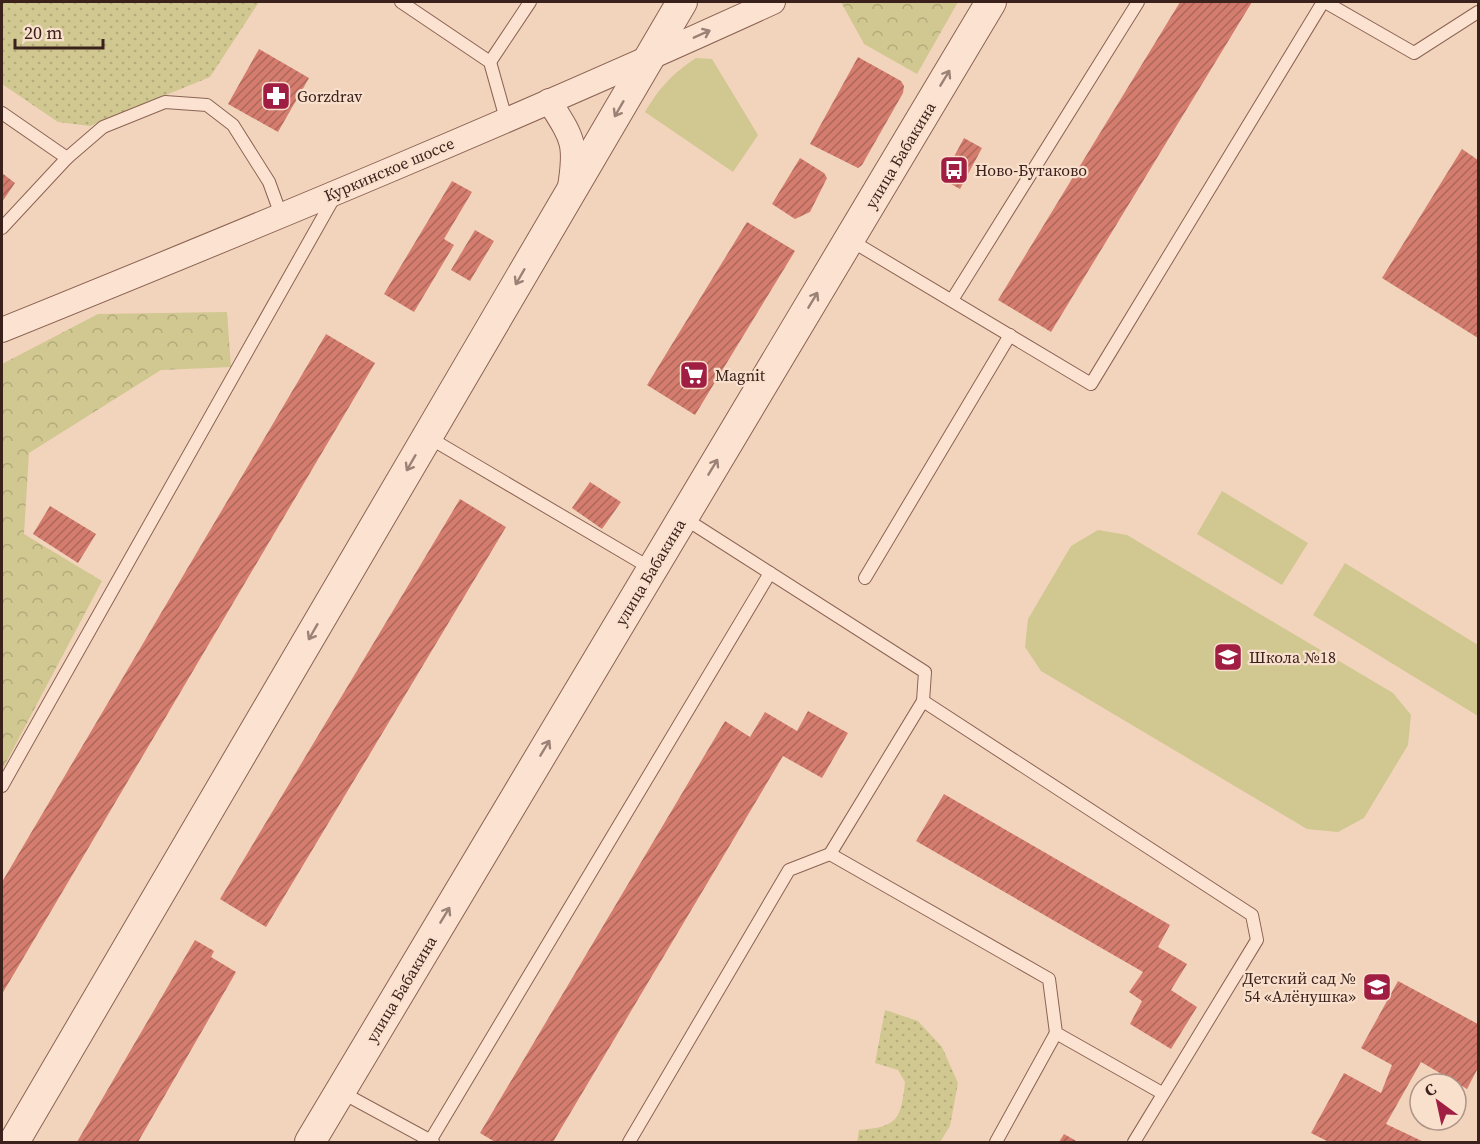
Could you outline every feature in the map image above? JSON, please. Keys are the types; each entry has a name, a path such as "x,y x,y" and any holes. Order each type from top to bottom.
{"street":[{"path":"14,1143 681,2"},
{"name":"Куркинское шоссе","path":"2,330 338,191 773,2"},
{"name":"улица Бабакина","path":"309,1143 991,2"},
{"path":"549,101 568,131 575,154 568,195"}],"lane":[{"path":"401,2 490,62 506,119"},
{"path":"490,62 530,2"},
{"path":"952,300 1138,2"},
{"path":"849,239 1090,384 1324,2 1414,52 1479,12"},
{"path":"2,228 67,158 103,127 165,102 207,105 233,125 269,182 281,215"},
{"path":"2,113 67,158"},
{"path":"2,786 338,191"},
{"path":"865,578 1010,335"},
{"path":"427,436 652,569"},
{"path":"629,1143 789,870 830,854 923,701 925,672 683,517"},
{"path":"340,1092 431,1142 770,573"},
{"path":"923,701 1252,915 1257,940 1162,1093 1134,1143"},
{"path":"830,854 1049,979 1056,1033 996,1143"},
{"path":"1056,1033 1162,1093"}],"green space":[{"path":"2,2 259,2 210,77 90,126 58,122 2,84"},
{"path":"841,2 958,2 917,74 864,44"},
{"path":"696,58 712,59 758,135 733,172 645,112 667,82"},
{"path":"227,312 231,367 161,370 29,453 24,534 102,581 2,770 2,364 98,314"},
{"path":"1222,491 1308,543 1282,585 1197,534"},
{"path":"1098,530 1127,535 1393,693 1411,715 1408,745 1364,818 1338,832 1307,829 1041,671 1025,647 1028,619 1071,546"},
{"path":"1345,563 1478,645 1478,716 1313,615"},
{"path":"885,1010 918,1021 942,1047 958,1083 950,1126 940,1142 857,1142 859,1130 872,1129 890,1123 899,1113 902,1105 905,1082 898,1070 875,1063"}],"building":[{"path":"1180,2 1252,2 1051,332 998,300"},
{"path":"259,49 309,78 278,132 228,104"},
{"path":"858,57 901,81 904,86 903,93 862,165 858,168 810,144"},
{"path":"964,138 982,148 960,189 942,179"},
{"path":"1462,149 1478,160 1478,338 1382,278"},
{"path":"800,158 824,173 827,178 810,212 795,219 772,204"},
{"path":"2,173 15,183 2,202"},
{"path":"452,181 472,192 444,239 454,245 414,312 384,294"},
{"path":"747,222 795,251 695,415 647,385"},
{"path":"475,230 494,241 470,281 451,270"},
{"path":"326,334 375,363 2,994 2,882"},
{"path":"590,482 621,502 602,529 572,508"},
{"path":"460,499 506,527 266,927 220,899"},
{"path":"50,506 96,534 78,563 33,534"},
{"path":"808,711 848,733 822,778 783,756 553,1142 495,1142 480,1133 725,721 750,737 765,712 797,731"},
{"path":"944,794 1170,925 1158,947 1187,964 1171,990 1197,1007 1171,1049 1130,1024 1142,1001 1129,992 1143,972 916,841"},
{"path":"195,940 214,951 211,957 236,972 138,1142 77,1142"},
{"path":"1398,981 1478,1024 1478,1068 1468,1087 1468,1072 1438,1072 1421,1062 1415,1072 1408,1072 1408,1085 1386,1124 1424,1142 1329,1142 1311,1133 1344,1073 1381,1093 1392,1065 1361,1048"},
{"path":"1064,1134 1078,1142 1059,1142"}],"place":[{"name":"Gorzdrav","path":"276,96"},
{"name":"Ново-Бутаково","path":"954,170"},
{"name":"Magnit","path":"694,375"},
{"name":"Школа №18","path":"1228,657"},
{"name":"Детский сад № 54 «Алёнушка»","path":"1377,987"}]}
